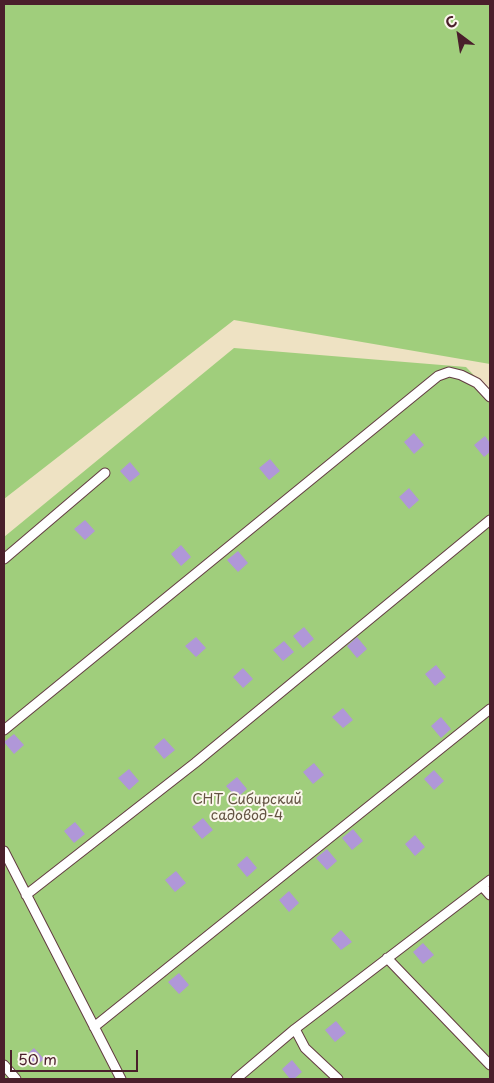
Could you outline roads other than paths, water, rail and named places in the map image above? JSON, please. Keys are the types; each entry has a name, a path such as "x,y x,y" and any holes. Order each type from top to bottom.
{"lane":[{"path":"4,730 438,376 449,372 461,375 477,383 490,397"},
{"path":"4,560 105,473"},
{"path":"26,895 195,763 490,520"},
{"path":"94,1027 490,709"},
{"path":"4,851 121,1079"},
{"path":"236,1079 295,1029 490,880"},
{"path":"482,886 490,895"},
{"path":"387,958 490,1065"},
{"path":"295,1029 306,1048 338,1079"},
{"path":"4,1065 16,1079"}],"park label":[{"name":"СНТ Сибирский садовод-4","path":"247,808"}]}
